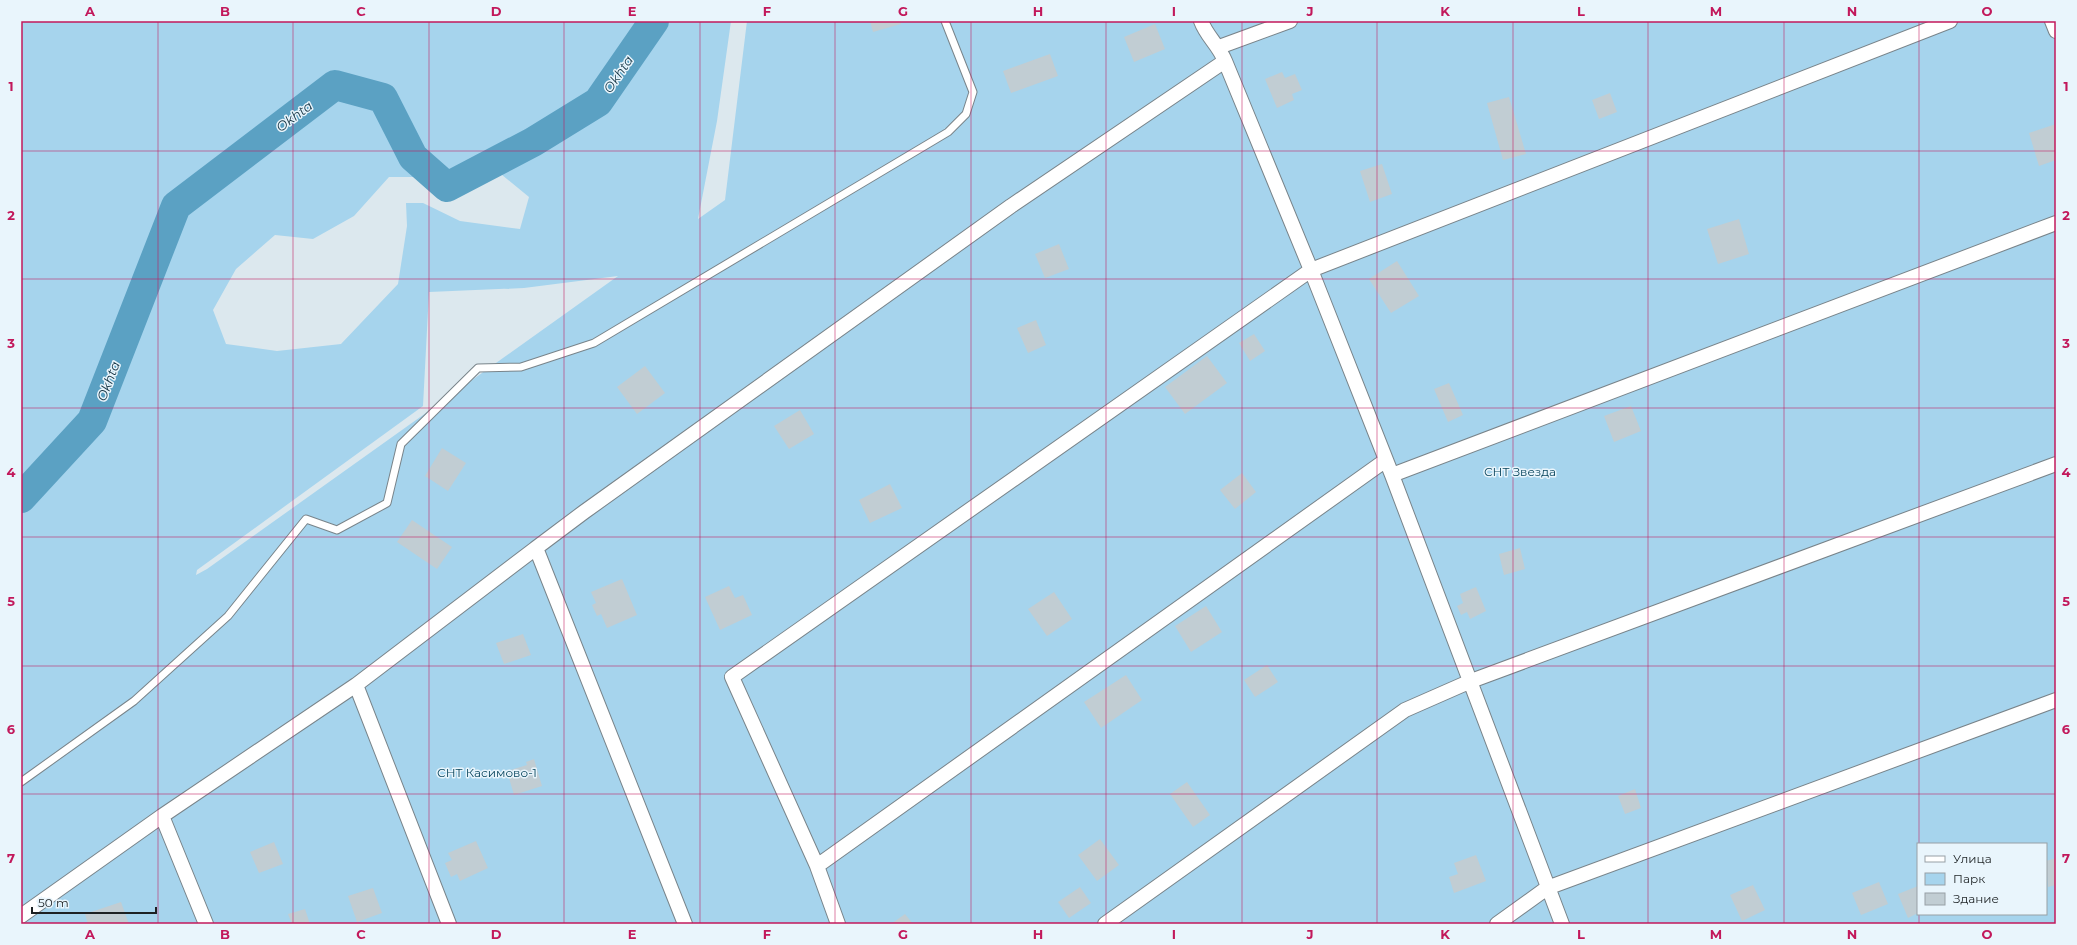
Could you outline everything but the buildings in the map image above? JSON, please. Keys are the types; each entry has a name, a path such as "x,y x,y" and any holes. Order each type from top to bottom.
{"street":[{"path":"1200,21 1205,33 1219,47 1312,270 1471,681 1547,888 1562,924"},
{"path":"1219,47 1290,21"},
{"path":"838,924 817,866 732,677 1312,270 1950,21"},
{"path":"2052,21 2056,31"},
{"path":"21,916 162,816 356,685 584,512 1010,206 1225,61"},
{"path":"1392,475 2056,223"},
{"path":"817,866 1386,460"},
{"path":"1105,924 1405,710 1471,681 2056,464"},
{"path":"536,548 685,924"},
{"path":"356,685 449,924"},
{"path":"1497,924 1547,888 2056,700"},
{"path":"162,816 206,924"}],"lane":[{"path":"21,782 134,701 228,616 306,519 337,530 388,504 402,444 478,368 521,367 594,343 948,132 966,114 973,92 945,21"}],"green space":[{"name":"СНТ Звезда","path":"21,21 731,21 717,121 698,219 725,200 747,21 2056,21 2056,924 21,924","holes":["496,170 529,197 520,229 460,221 423,203 406,203 407,226 398,284 341,344 277,351 226,344 213,310 236,269 275,235 313,239 354,216 389,177 432,177 461,192","618,276 207,569 196,575 197,570 423,406 429,292 524,288"]}],"waterway":[{"name":"Okhta","path":"21,498 92,421 176,206 335,85 383,98 413,157 447,187 533,142 598,102 654,21"}],"park label":[{"name":"СНТ Касимово-1","path":"487,773"}]}
